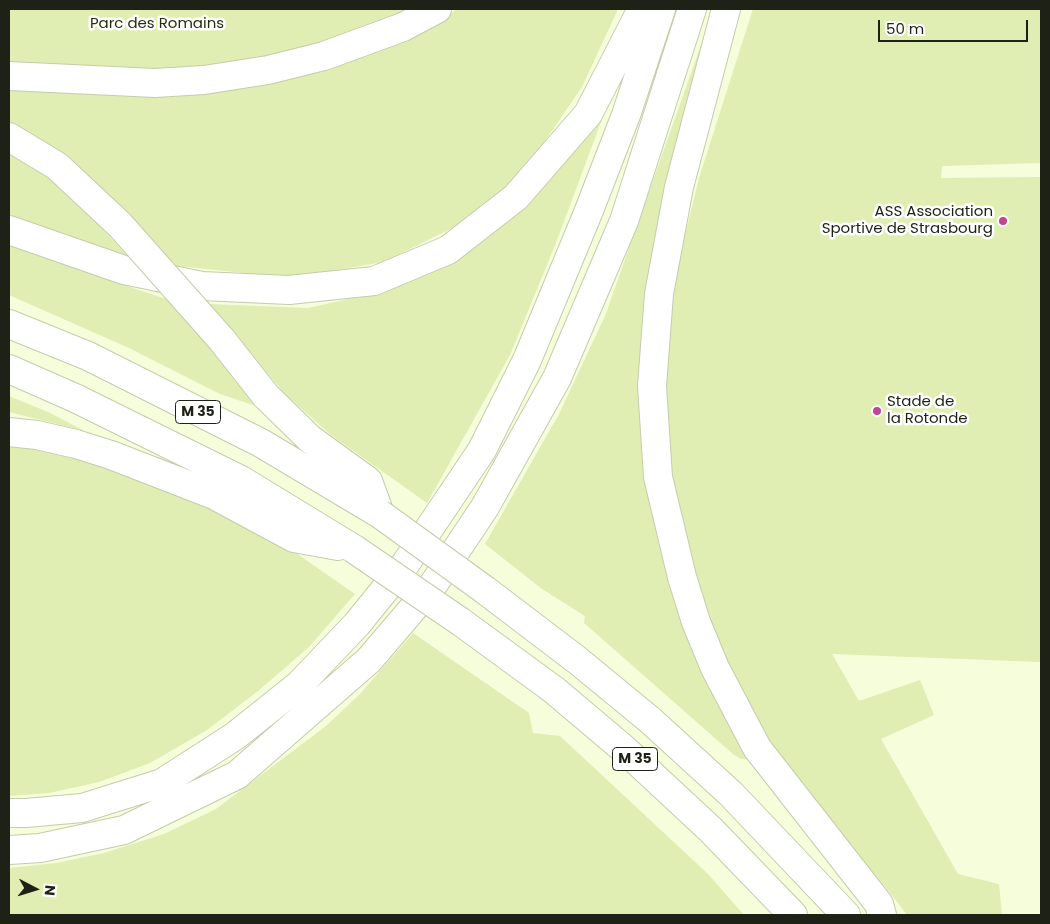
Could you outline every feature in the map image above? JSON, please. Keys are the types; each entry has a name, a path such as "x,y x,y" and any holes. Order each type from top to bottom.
{"highway":[{"path":"9,76 155,83 204,80 268,70 324,56 403,27 437,9"},
{"path":"9,230 124,270 202,286 289,290 374,281 448,250 516,197 588,114 642,9"},
{"path":"9,813 82,808 162,783 235,736 299,684 356,624 404,566 482,450 527,360 623,124 661,9"},
{"path":"9,850 40,848 124,830 237,775 370,660 433,585 484,507 557,378 624,221 692,9"},
{"path":"726,9 679,187 659,294 652,386 658,477 682,577 696,622 715,668 757,748 879,904 882,915"},
{"path":"9,137 57,166 120,225 222,340 266,396 310,439 368,481 380,514"},
{"name":"M 35","path":"9,324 88,356 261,443 380,514 577,660 650,720 731,794 846,915"},
{"name":"M 35","path":"9,369 75,398 241,480 354,549 461,622 554,690 625,750 711,830 793,915"},
{"path":"9,421 37,435"},
{"path":"9,432 37,435 76,444 156,471 214,495 294,538 354,549"}],"green space":[{"name":"Parc des Romains","path":"9,9 411,9 366,30 290,54 206,71 140,72 9,63"},
{"path":"457,9 618,9 582,87 529,164 475,217 383,262 292,278 177,266 95,186 9,124 9,84 116,94 442,19"},
{"path":"753,9 1041,9 1041,163 942,166 941,178 1041,177 1041,662 832,654 859,701 920,680 934,715 881,739 958,874 999,884 1002,915 907,915 888,890 804,796 753,717 718,645 687,564 664,463 665,378 674,280 699,178"},
{"path":"702,42 689,134 641,360 640,419 648,486 662,557 681,618 747,754 746,759 741,759 733,754 584,623 585,616 542,589 485,544 559,414 605,316"},
{"path":"605,111 556,243 510,355 427,503 331,435 286,395 208,304 308,308 384,291 461,258 538,194"},
{"path":"9,149 55,177 130,259 9,215"},
{"path":"9,239 127,286 166,299 237,373 259,407 220,394 129,348 9,295"},
{"path":"9,396 48,412 85,431 9,412"},
{"path":"9,444 52,451 122,474 208,506 283,544 355,594 309,647 258,691 207,730 150,763 99,782 49,793 9,796"},
{"path":"413,633 529,713 533,733 560,736 708,874 744,915 9,915 9,868 56,863 104,853 164,834 216,809 326,726 360,694"}],"place":[{"name":"ASS Association Sportive de Strasbourg","path":"1003,221"},
{"name":"Stade de la Rotonde","path":"877,411"}]}
